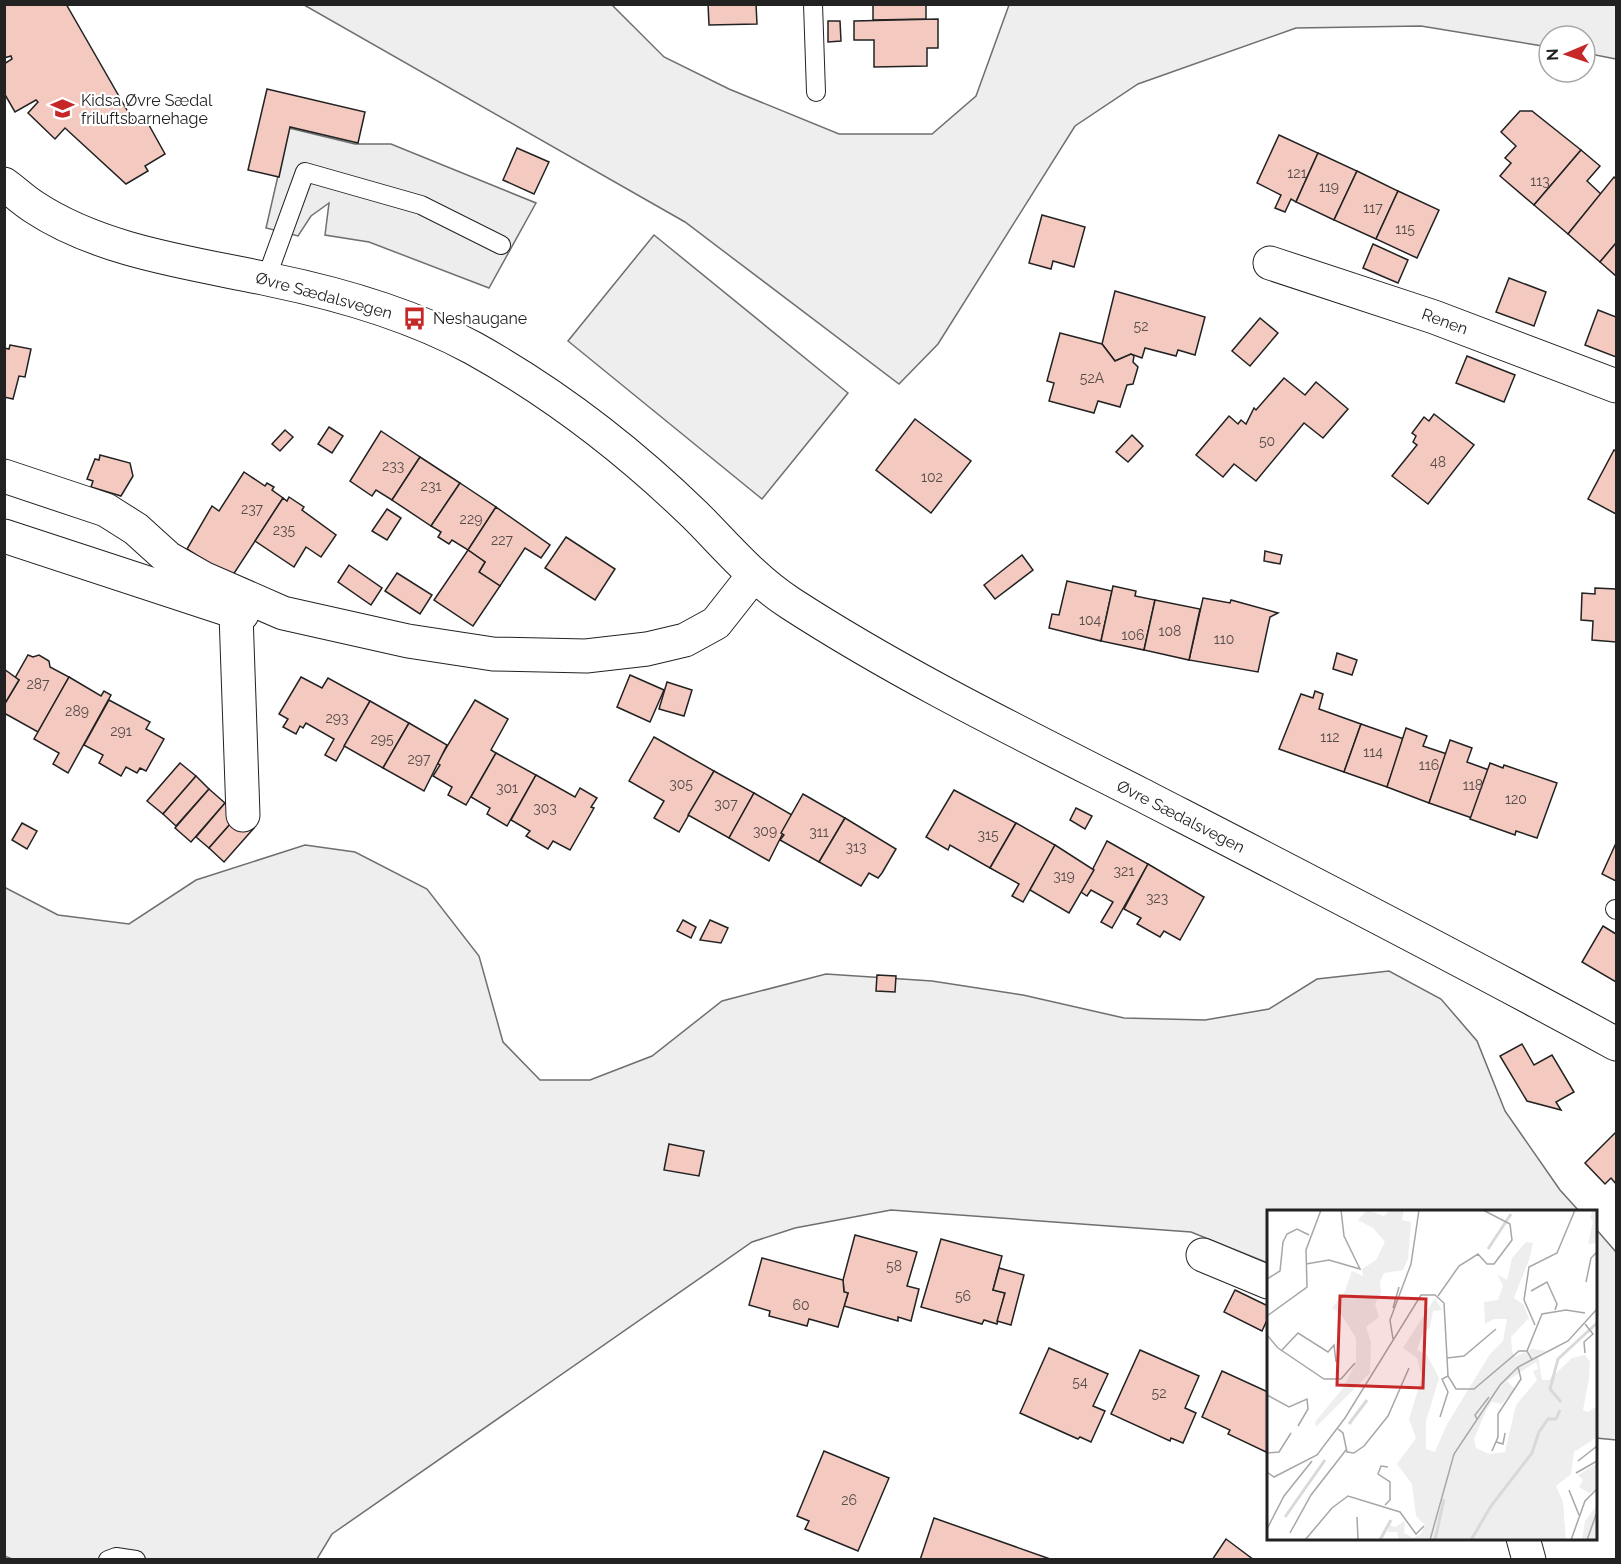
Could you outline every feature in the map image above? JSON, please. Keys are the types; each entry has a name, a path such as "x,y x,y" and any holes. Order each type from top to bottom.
{"street":[{"name":"Øvre Sædalsvegen","path":"4,184 35,208 87,234 160,255 266,279 414,321 470,346 518,374 576,413 694,514 753,576 788,602 874,653 999,721 1451,954 1617,1044"},
{"name":"Renen","path":"1270,263 1434,317 1617,386"},
{"path":"4,476 106,510 136,529 168,558 203,578 283,613 408,641 483,652 586,656 647,649 685,640 716,622 753,576"},
{"path":"4,536 236,614 283,613"},
{"path":"236,614 243,815"},
{"path":"1203,1255 1267,1281"},
{"path":"1523,1540 1529,1560"}],"lane":[{"path":"813,4 816,92"},
{"path":"266,279 305,172 421,205 501,245"},
{"path":"108,1560 116,1557 136,1560"}],"shaded area":[{"path":"304,5 612,5 664,57 729,89 839,134 932,134 976,96 1009,5 1616,5 1616,59 1597,55 1597,24 1537,24 1537,45 1421,26 1296,28 1138,84 1075,126 938,344 899,384 685,222"},
{"path":"289,128 355,144 391,144 536,203 489,288 369,242 325,235 329,203 311,216 298,236 266,228"},
{"path":"654,235 848,393 762,499 568,341"},
{"path":"305,845 355,852 427,889 479,956 503,1042 540,1080 590,1080 652,1056 722,1001 826,974 932,981 1023,995 1124,1018 1205,1020 1269,1009 1317,979 1389,971 1441,999 1477,1041 1505,1111 1560,1190 1578,1210 1267,1210 1267,1263 1191,1232 891,1210 795,1228 752,1242 332,1534 317,1559 12,1559 4,1556 4,887 58,915 129,924 196,880"},
{"path":"1597,1230 1616,1252 1616,1440 1597,1438"}],"building":[{"path":"4,4 66,4 135,124 145,118 165,154 145,166 148,171 126,184 65,128 55,139 28,113 38,102 36,100 15,112 4,93 4,64 12,59 11,56 4,58"},
{"path":"708,4 756,4 757,24 709,25"},
{"path":"873,4 926,4 926,19 873,20"},
{"path":"938,19 938,48 927,48 927,66 874,67 874,40 854,40 854,21"},
{"path":"828,21 840,21 841,41 828,42"},
{"path":"267,89 365,112 358,143 290,127 279,177 248,170"},
{"path":"1520,111 1532,111 1581,150 1534,205 1500,176 1511,163 1505,158 1516,146 1501,132"},
{"path":"1279,135 1318,153 1296,202 1291,199 1285,212 1275,208 1281,195 1257,183"},
{"path":"517,148 549,162 534,194 503,180"},
{"path":"1581,150 1600,166 1587,181 1601,194 1568,234 1534,205"},
{"path":"1318,153 1357,171 1334,220 1296,202"},
{"path":"1357,171 1398,191 1376,239 1334,220"},
{"path":"1614,177 1616,179 1616,243 1600,262 1568,234"},
{"path":"1398,191 1439,210 1417,258 1376,239"},
{"path":"1042,215 1085,227 1074,267 1053,261 1051,269 1029,263"},
{"path":"1616,243 1616,276 1600,262"},
{"path":"1373,244 1408,260 1398,283 1363,268"},
{"path":"1509,278 1546,292 1534,326 1496,312"},
{"path":"1115,291 1205,317 1195,355 1178,350 1176,356 1145,348 1142,358 1131,354 1115,361 1102,344"},
{"path":"1598,310 1616,317 1616,357 1585,345"},
{"path":"1260,318 1278,333 1250,366 1232,351"},
{"path":"1060,333 1102,344 1115,361 1131,354 1134,356 1133,362 1138,367 1133,384 1127,385 1120,407 1098,401 1094,413 1049,401 1054,383 1047,381"},
{"path":"10,345 31,349 25,377 19,376 13,399 4,397 4,348 9,349"},
{"path":"1467,356 1515,375 1504,402 1456,383"},
{"path":"1284,378 1305,395 1316,382 1348,409 1323,438 1304,423 1256,481 1234,464 1223,477 1196,455 1229,416 1238,424 1241,420 1246,424 1254,408 1256,410"},
{"path":"1434,414 1474,445 1428,504 1392,476 1417,445 1413,442 1416,436 1412,433 1424,417 1429,421"},
{"path":"915,419 971,461 931,513 876,470"},
{"path":"329,427 343,436 332,453 318,444"},
{"path":"285,430 293,437 280,451 272,444"},
{"path":"381,431 420,457 392,500 376,490 372,496 350,481"},
{"path":"1132,435 1143,446 1128,462 1116,452"},
{"path":"1614,450 1616,451 1616,514 1588,499"},
{"path":"100,455 130,463 133,476 121,496 91,487 93,481 87,479 95,459 99,460"},
{"path":"420,457 460,483 431,526 392,500"},
{"path":"244,472 265,486 267,483 274,487 272,490 283,498 231,578 187,549 212,506 219,511"},
{"path":"460,483 496,507 468,550 452,540 449,544 438,537 441,532 431,526"},
{"path":"289,497 304,507 302,510 336,535 321,557 306,547 294,567 255,541 283,498 287,501"},
{"path":"496,507 550,545 541,558 525,548 500,586 479,572 485,562 468,550"},
{"path":"387,509 401,518 387,540 372,531"},
{"path":"566,537 615,569 595,600 545,568"},
{"path":"468,550 485,562 479,572 500,586 473,626 434,600"},
{"path":"1265,551 1282,555 1280,564 1264,561"},
{"path":"1022,555 1033,570 995,599 984,585"},
{"path":"349,565 382,588 371,605 338,582"},
{"path":"397,573 432,595 420,614 385,591"},
{"path":"1067,581 1112,591 1101,641 1049,628 1052,614 1059,615"},
{"path":"1113,586 1136,591 1135,596 1155,600 1144,650 1101,641"},
{"path":"1595,588 1616,589 1616,642 1592,640 1593,621 1581,620 1582,593 1595,594"},
{"path":"1203,598 1230,603 1231,600 1278,613 1270,617 1258,672 1189,660"},
{"path":"1155,600 1200,609 1189,660 1144,650"},
{"path":"1337,653 1357,660 1352,675 1333,669"},
{"path":"28,655 33,657 39,655 49,661 50,667 69,677 38,732 4,713 4,705 19,680 15,678"},
{"path":"4,669 19,680 4,705"},
{"path":"630,675 664,690 650,722 617,707"},
{"path":"69,677 101,696 104,691 111,695 68,773 53,764 59,753 34,739"},
{"path":"301,677 322,688 328,678 370,701 336,761 325,755 334,739 306,723 303,728 300,726 296,734 283,727 288,719 279,714"},
{"path":"667,682 692,690 684,716 659,709"},
{"path":"1315,691 1323,694 1319,709 1361,724 1344,772 1279,749 1301,694 1313,698"},
{"path":"109,700 150,722 146,729 164,739 146,771 140,768 137,773 126,767 121,776 99,763 103,755 84,745"},
{"path":"475,700 508,719 491,750 496,753 466,805 448,795 452,787 433,776 440,765 437,763"},
{"path":"370,701 409,723 383,768 344,746"},
{"path":"409,723 447,745 424,791 383,768"},
{"path":"1361,724 1404,739 1387,787 1344,772"},
{"path":"1406,728 1427,736 1423,746 1447,754 1429,803 1387,787"},
{"path":"654,737 714,771 679,832 654,818 664,801 629,781"},
{"path":"1450,740 1472,748 1467,762 1489,770 1472,818 1429,803"},
{"path":"496,753 536,775 507,826 487,814 490,808 471,797"},
{"path":"180,763 196,776 163,814 147,801"},
{"path":"1490,763 1503,768 1504,765 1557,783 1537,838 1516,831 1515,835 1470,819"},
{"path":"714,771 754,793 729,838 688,815"},
{"path":"536,775 575,797 580,788 597,798 591,807 594,808 570,850 553,841 548,849 526,836 530,831 511,820"},
{"path":"196,776 209,789 176,826 163,814"},
{"path":"209,789 225,803 191,842 175,828"},
{"path":"954,790 1016,823 990,868 950,845 948,850 926,837"},
{"path":"754,793 792,815 769,861 729,838"},
{"path":"803,794 845,818 819,862 780,840 784,835 781,833"},
{"path":"225,803 239,814 209,848 196,837"},
{"path":"1076,808 1092,816 1085,829 1070,820"},
{"path":"239,814 254,828 224,862 209,848"},
{"path":"845,818 896,849 878,878 869,873 861,886 819,862"},
{"path":"22,823 37,831 27,849 12,840"},
{"path":"1016,823 1055,845 1023,902 1012,896 1019,884 990,868"},
{"path":"1107,841 1148,864 1112,928 1101,922 1113,902 1091,890 1087,896 1081,892"},
{"path":"1616,843 1616,881 1602,874"},
{"path":"1055,845 1094,870 1069,913 1030,890"},
{"path":"1148,864 1204,897 1180,940 1164,931 1160,937 1137,924 1141,918 1124,909"},
{"path":"683,920 696,927 691,938 677,931"},
{"path":"710,920 728,928 721,943 700,940"},
{"path":"1603,926 1616,934 1616,982 1582,962"},
{"path":"877,975 896,976 895,992 876,991"},
{"path":"1522,1044 1534,1065 1552,1055 1574,1092 1556,1102 1561,1110 1527,1101 1500,1056"},
{"path":"1616,1132 1616,1184 1611,1178 1605,1184 1585,1163"},
{"path":"669,1144 704,1151 699,1176 664,1170"},
{"path":"855,1235 917,1252 907,1286 919,1289 911,1321 898,1317 898,1321 844,1306 848,1293 844,1292 843,1280"},
{"path":"941,1239 1002,1256 993,1290 1005,1293 997,1324 984,1320 982,1324 921,1307"},
{"path":"762,1258 843,1280 844,1292 848,1293 838,1327 809,1319 807,1326 769,1316 770,1311 749,1305"},
{"path":"999,1268 1024,1275 1011,1325 997,1321 1005,1293 993,1290"},
{"path":"1235,1290 1267,1306 1267,1320 1262,1331 1224,1312"},
{"path":"1049,1348 1108,1374 1093,1406 1105,1411 1091,1442 1080,1437 1078,1439 1020,1413"},
{"path":"1140,1350 1199,1376 1185,1408 1196,1413 1183,1443 1171,1438 1170,1441 1111,1414"},
{"path":"1222,1371 1267,1392 1266,1452 1228,1434 1230,1430 1202,1417"},
{"path":"824,1451 889,1478 858,1551 805,1529 809,1521 797,1516"},
{"path":"934,1518 1053,1560 920,1560"},
{"path":"1226,1539 1254,1560 1212,1560"}],"place":[{"name":"Kidsa Øvre Sædal friluftsbarnehage","path":"63,109"},
{"name":"Neshaugane","path":"415,318"}]}
